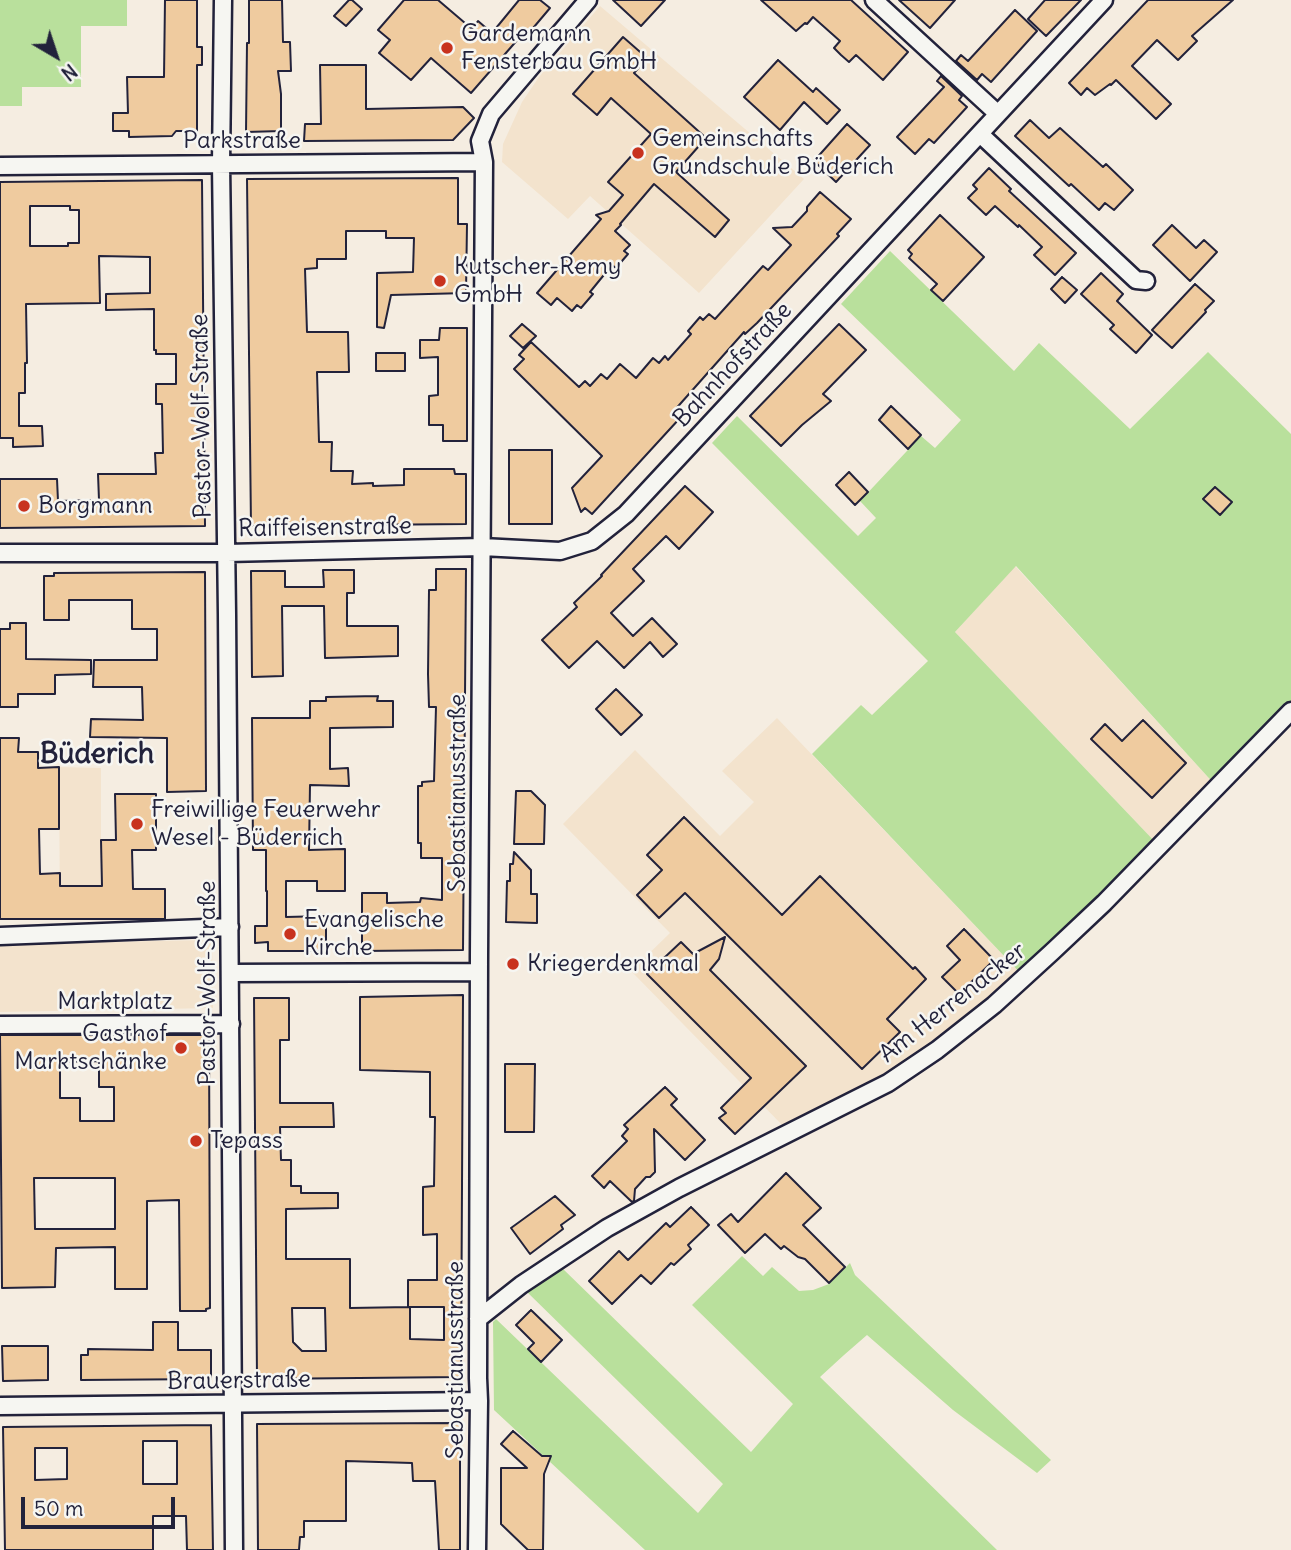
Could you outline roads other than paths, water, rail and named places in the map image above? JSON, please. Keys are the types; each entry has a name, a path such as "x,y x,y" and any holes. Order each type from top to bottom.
{"street":[{"name":"Pastor-Wolf-Straße","path":"223,0 221,164 227,553 234,1550"},
{"name":"Sebastianusstraße","path":"477,1550 484,162 480,141 491,114 588,0"},
{"path":"874,0 998,114"},
{"name":"Bahnhofstraße","path":"482,547 560,551 592,541 625,514 1104,0"},
{"path":"980,134 1136,280 1146,281"},
{"name":"Parkstraße","path":"0,166 484,162"},
{"name":"Raiffeisenstraße","path":"0,553 227,553 482,547"},
{"name":"Am Herrenacker","path":"478,1320 521,1285 607,1228 679,1188 888,1083 937,1050 994,1005 1070,936 1291,711"},
{"path":"0,936 230,928"},
{"path":"230,973 479,972"},
{"name":"Marktplatz","path":"0,1025 231,1024"},
{"name":"Brauerstraße","path":"0,1406 479,1401"}],"place":[{"name":"Gardemann Fensterbau GmbH","path":"447,48"},
{"name":"Gemeinschafts Grundschule Büderich","path":"638,153"},
{"name":"Kutscher-Remy GmbH","path":"440,281"},
{"name":"Borgmann","path":"24,506"},
{"name":"Freiwillige Feuerwehr Wesel - Büderrich","path":"137,824"},
{"name":"Evangelische Kirche","path":"290,934"},
{"name":"Kriegerdenkmal","path":"513,964"},
{"name":"Gasthof Marktschänke","path":"181,1048"},
{"name":"Tepass","path":"196,1141"}],"district":[{"name":"Büderich","path":"97,755"}]}
